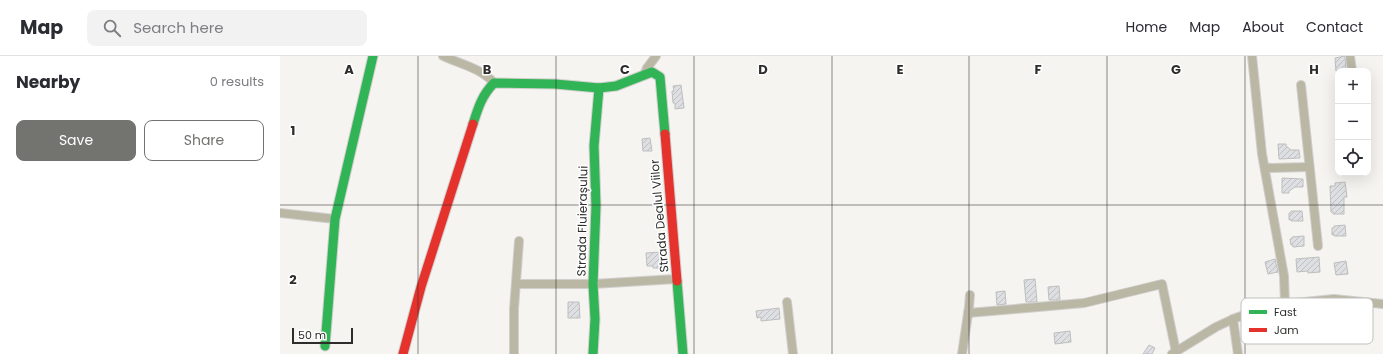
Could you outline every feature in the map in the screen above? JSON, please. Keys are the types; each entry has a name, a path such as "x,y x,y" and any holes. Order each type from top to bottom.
{"street":[{"path":"325,346 335,218 374,56"},
{"path":"443,56 482,73 494,83 555,84 599,88 616,86 644,75 646,68 656,56"},
{"path":"1252,56 1262,154 1284,276 1285,298"},
{"path":"1350,56 1352,68"},
{"name":"Strada Dealul Viilor","path":"644,75 652,72 660,77 683,354"},
{"path":"403,354 421,287 479,104 486,91 494,83"},
{"path":"1301,85 1318,246"},
{"name":"Strada Fluierașului","path":"593,354 595,319 593,284 596,206 594,146 599,88"},
{"path":"1265,168 1309,167"},
{"path":"280,213 335,218"},
{"path":"514,354 519,241"},
{"path":"516,284 593,284 676,279"},
{"path":"968,313 1084,303 1162,284 1174,353 1216,326 1241,316"},
{"path":"962,354 970,295"},
{"path":"787,302 793,354"},
{"path":"1373,303 1383,304"},
{"path":"1233,319 1238,354"}],"building":[{"path":"1345,56 1346,68 1336,68 1335,58"},
{"path":"681,85 684,108 675,109 675,103 673,103 673,86"},
{"path":"650,138 652,151 643,151 642,139"},
{"path":"1278,144 1286,144 1286,146 1291,150 1299,150 1300,158 1279,159"},
{"path":"1282,178 1303,179 1303,187 1295,187 1289,191 1289,193 1282,193"},
{"path":"1345,182 1347,197 1344,197 1344,214 1333,214 1333,212 1331,212 1330,186 1335,186 1335,183"},
{"path":"1291,211 1302,211 1303,221 1289,220 1289,213 1291,213"},
{"path":"1345,225 1346,236 1332,235 1332,228 1334,228 1334,226"},
{"path":"1304,236 1304,246 1293,247 1293,245 1291,245 1290,239 1292,239 1292,237"},
{"path":"661,252 662,264 660,264 660,268 647,266 646,253"},
{"path":"1319,257 1320,272 1297,272 1296,259"},
{"path":"1275,259 1278,272 1268,274 1265,262"},
{"path":"1346,261 1348,274 1336,275 1334,263"},
{"path":"1035,279 1037,302 1026,302 1024,280"},
{"path":"1059,286 1060,300 1049,300 1048,287"},
{"path":"1005,291 1006,304 997,305 996,292"},
{"path":"568,302 579,302 580,318 568,318"},
{"path":"779,308 780,319 761,321 761,317 757,318 756,311"},
{"path":"1070,331 1071,342 1055,344 1054,333"},
{"path":"1149,345 1155,348 1152,354 1143,354"}],"traffic: fast":[{"path":"325,346 335,219 373,56"},
{"path":"473,124 483,97 494,83 555,84 599,88 616,86 652,72 660,77 665,134"},
{"path":"593,354 595,319 593,284 596,206 594,146 599,88"},
{"path":"677,281 683,354"}],"traffic: jam":[{"path":"403,354 421,287 473,124"},
{"path":"665,134 677,281"}]}
